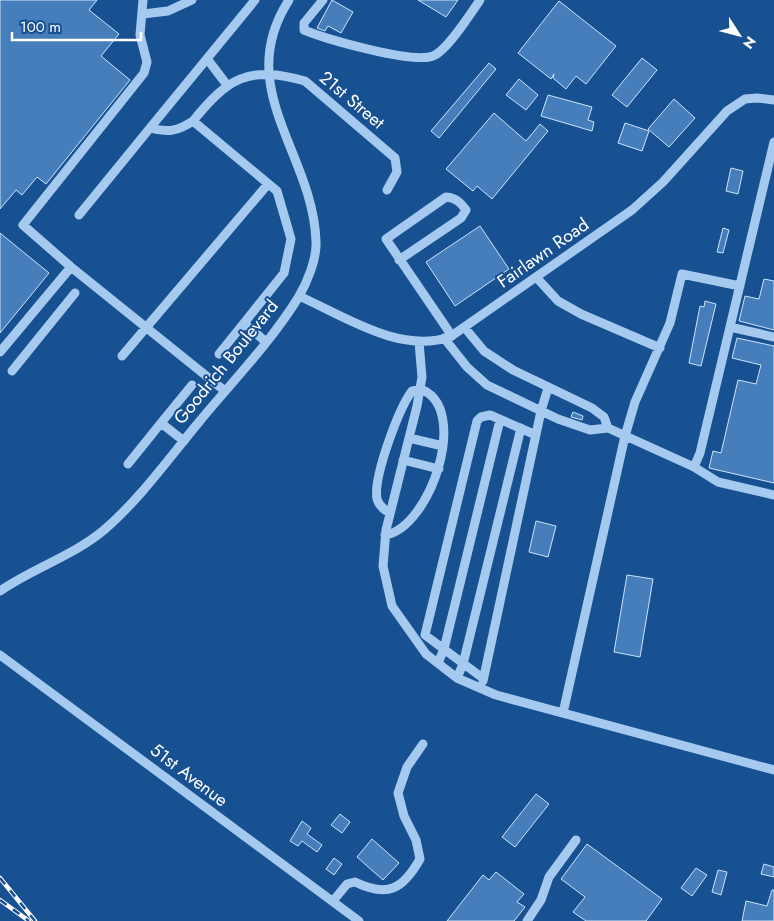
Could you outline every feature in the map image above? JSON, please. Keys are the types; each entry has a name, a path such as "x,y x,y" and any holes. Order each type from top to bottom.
{"street":[{"path":"143,0 140,34 146,62 144,73 23,225 71,268 225,391"},
{"path":"143,14 168,11 192,0"},
{"path":"79,215 208,60 255,0"},
{"path":"268,75 274,30 289,0"},
{"path":"323,0 304,22 304,30 320,37 414,58 434,56 457,33 480,0"},
{"path":"150,128 165,132 180,130 193,121 227,85 208,60"},
{"name":"21st Street","path":"227,85 254,74 287,76 305,80 395,158 397,172 387,190"},
{"name":"Goodrich Boulevard","path":"0,591 76,550 103,531 133,501 184,441 266,342 299,296 315,254 315,222 304,181 274,102 268,75"},
{"name":"Fairlawn Road","path":"299,296 379,332 419,342 448,337 465,328 648,197 726,111 746,99 774,100"},
{"path":"193,121 276,191 291,240 290,253 284,273 219,354"},
{"path":"694,467 700,453 772,161 774,142"},
{"path":"122,356 268,184"},
{"path":"399,260 461,218 466,210 454,198 446,197 386,240 467,367 488,384 541,411 590,430 608,428 694,467 718,482 774,495"},
{"path":"0,352 71,268"},
{"path":"563,713 625,436 635,402 670,323 682,274 740,286"},
{"path":"536,277 558,301 581,314 660,348"},
{"path":"12,371 75,293"},
{"path":"244,323 266,342"},
{"path":"730,327 774,337"},
{"path":"465,328 484,351 513,370 592,408 604,417 608,428"},
{"path":"419,342 422,377 385,534 383,566 392,606 426,654 457,678 496,695 774,770"},
{"path":"128,464 192,385"},
{"path":"481,688 541,411 548,388"},
{"path":"385,534 399,530 418,509 432,489 439,469 444,435 436,401 427,391 420,389 412,391 400,411 379,482 378,503 390,513"},
{"path":"419,644 426,635 477,421 485,415 536,435"},
{"path":"438,663 444,649 500,420"},
{"path":"161,423 184,441"},
{"path":"457,678 463,664 521,428"},
{"path":"409,438 443,446"},
{"path":"403,460 439,469"},
{"path":"426,635 463,664 480,676 484,676"},
{"name":"51st Avenue","path":"0,655 359,921"},
{"path":"333,901 347,884 355,882 369,889 386,891 401,885 412,873 420,859 416,840 404,816 398,793 407,767 422,744"},
{"path":"527,921 541,900 549,877 576,840"}],"building":[{"path":"0,0 97,0 89,10 119,34 101,56 130,80 46,184 37,177 22,195 16,190 0,209"},
{"path":"332,0 353,12 341,33 328,26 325,31 317,28"},
{"path":"418,0 458,0 446,17"},
{"path":"559,1 616,46 586,84 576,76 566,89 553,78 554,74 551,79 518,53"},
{"path":"642,58 657,70 627,107 612,95"},
{"path":"489,63 496,69 439,138 431,131"},
{"path":"519,79 538,95 526,110 506,95"},
{"path":"548,95 592,107 588,120 594,122 592,131 541,116"},
{"path":"674,99 695,118 669,147 648,129"},
{"path":"494,113 526,141 540,124 548,131 492,199 477,186 473,191 446,169"},
{"path":"625,123 649,131 642,151 618,143"},
{"path":"731,168 743,171 738,194 726,191"},
{"path":"480,226 509,269 455,306 426,262"},
{"path":"723,228 729,230 723,253 717,252"},
{"path":"0,233 49,273 0,333"},
{"path":"764,279 774,281 774,330 739,321 745,296 759,299"},
{"path":"705,301 716,304 701,366 689,363 700,306 704,307"},
{"path":"737,338 774,346 774,483 709,468 713,451 721,453 738,380 756,384 761,365 732,358"},
{"path":"573,412 583,416 582,420 571,417"},
{"path":"536,521 556,526 548,557 529,552"},
{"path":"627,575 653,579 640,657 614,652"},
{"path":"536,794 549,804 515,847 502,837"},
{"path":"340,814 350,822 342,833 331,825"},
{"path":"302,821 311,828 307,834 322,845 317,852 302,841 298,846 290,841"},
{"path":"372,839 399,863 383,880 357,857"},
{"path":"587,844 662,899 646,921 586,921 573,912 585,897 561,879"},
{"path":"334,858 342,864 334,875 326,869"},
{"path":"764,864 774,867 774,877 761,874"},
{"path":"696,868 707,875 692,896 681,888"},
{"path":"718,870 727,872 721,895 712,892"},
{"path":"496,872 524,894 517,902 525,907 514,921 447,921 483,875 489,880"},
{"path":"772,890 774,890 774,921 742,921 746,901 767,906"}],"railway":[{"path":"0,878 35,921"},
{"path":"0,900 29,921"}]}
